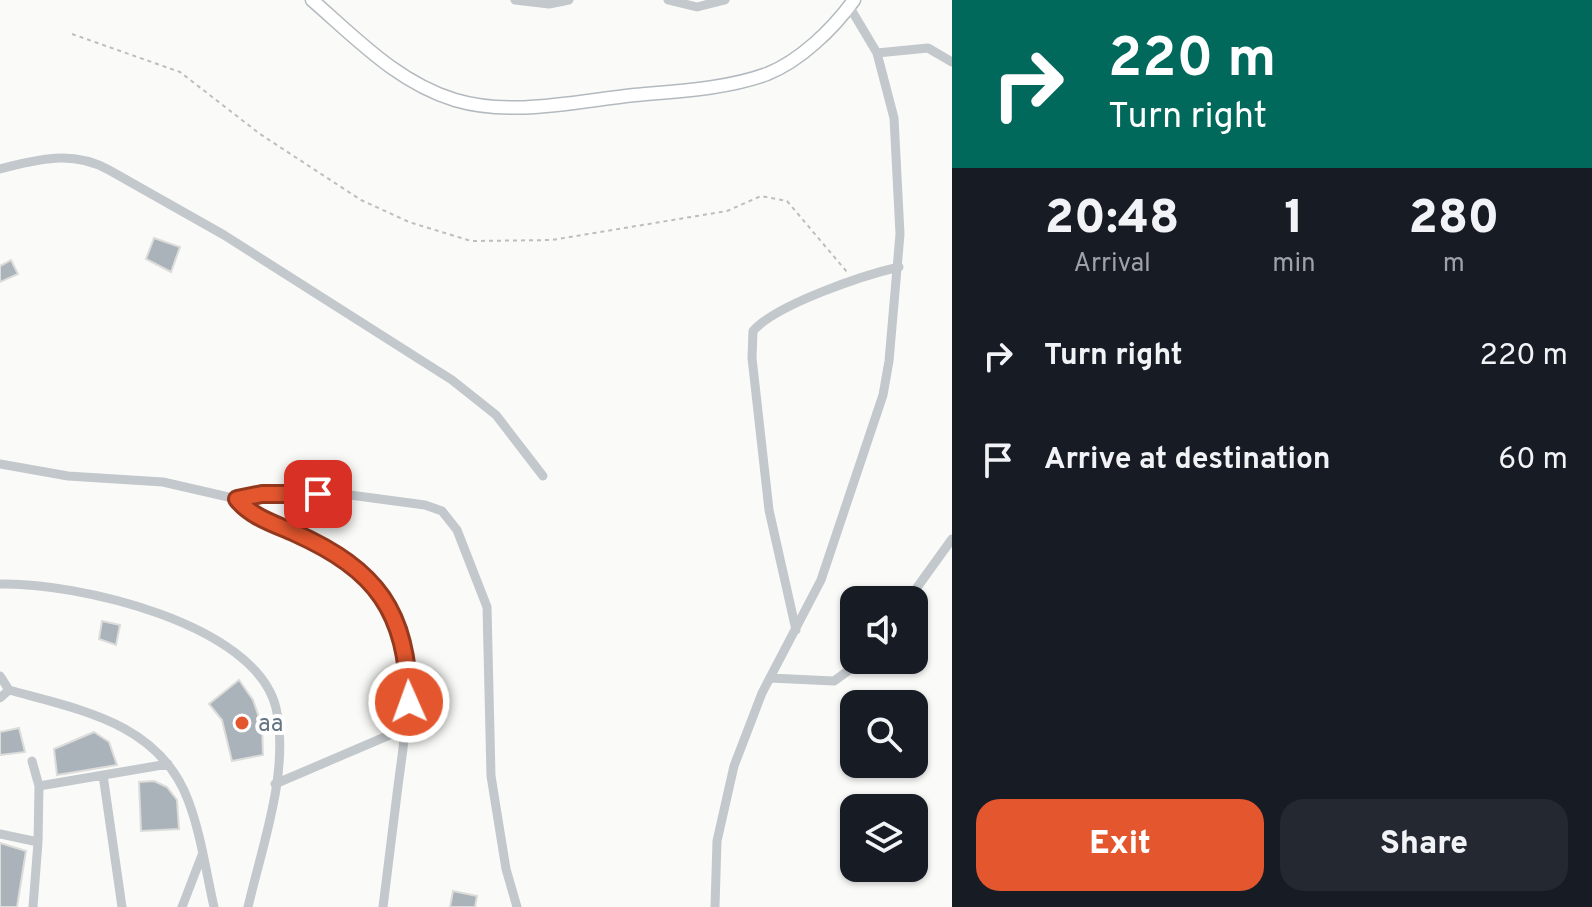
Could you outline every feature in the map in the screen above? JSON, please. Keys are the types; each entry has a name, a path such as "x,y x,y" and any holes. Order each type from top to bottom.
{"main road":[{"path":"312,0 368,50 423,88 472,104 503,107 546,106 698,88 767,73 809,47 852,3"}],"street":[{"path":"515,0 549,4 569,0"},
{"path":"668,0 697,7 725,0"},
{"path":"715,907 717,841 725,796 740,747 834,544 883,395 899,267 894,118 877,53 852,3"},
{"path":"877,53 928,48 952,62"},
{"path":"0,169 57,157 93,161 224,235 452,380 496,415 543,476"},
{"path":"796,630 789,590 771,528 751,338 755,328 769,318 853,279 899,267"},
{"path":"0,464 68,476 163,482 237,499 262,494 335,493 435,507 457,530 487,607 491,776 506,869 517,907"},
{"path":"237,499 255,515 318,543 357,567 384,597 405,648 409,702 383,907"},
{"path":"918,586 952,539"},
{"path":"0,584 67,589 120,599 160,614 229,649 260,675 273,698 279,733 275,784 248,907"},
{"path":"770,678 834,681 844,674"},
{"path":"0,676 9,690 140,735 168,764 188,799 214,907"},
{"path":"0,698 9,690"},
{"path":"275,784 406,728"},
{"path":"32,761 39,786 33,907"},
{"path":"39,786 168,764"},
{"path":"103,775 122,907"},
{"path":"0,834 38,842"},
{"path":"182,907 202,855"}],"path":[{"path":"72,34 180,72 260,134 361,200 409,222 450,235 471,241 552,240 727,211 761,196 775,196 787,201 853,279"}],"building":[{"path":"154,238 180,247 171,272 146,259"},
{"path":"11,260 18,274 0,282 0,266"},
{"path":"102,621 120,625 116,645 99,639"},
{"name":"aa","path":"239,680 253,700 262,726 263,755 232,761 222,720 209,704"},
{"path":"19,728 25,752 0,755 0,732"},
{"path":"94,732 109,742 117,765 57,775 54,749"},
{"path":"154,781 167,787 177,800 179,829 141,831 139,782"},
{"path":"0,843 26,851 17,907 0,907"},
{"path":"453,891 477,896 475,907 450,907"}],"place":[{"name":"aa","path":"242,723"}],"route":[{"path":"318,494 262,494 237,499 255,515 335,553 372,581 384,597 402,635 408,665 409,702"}]}
